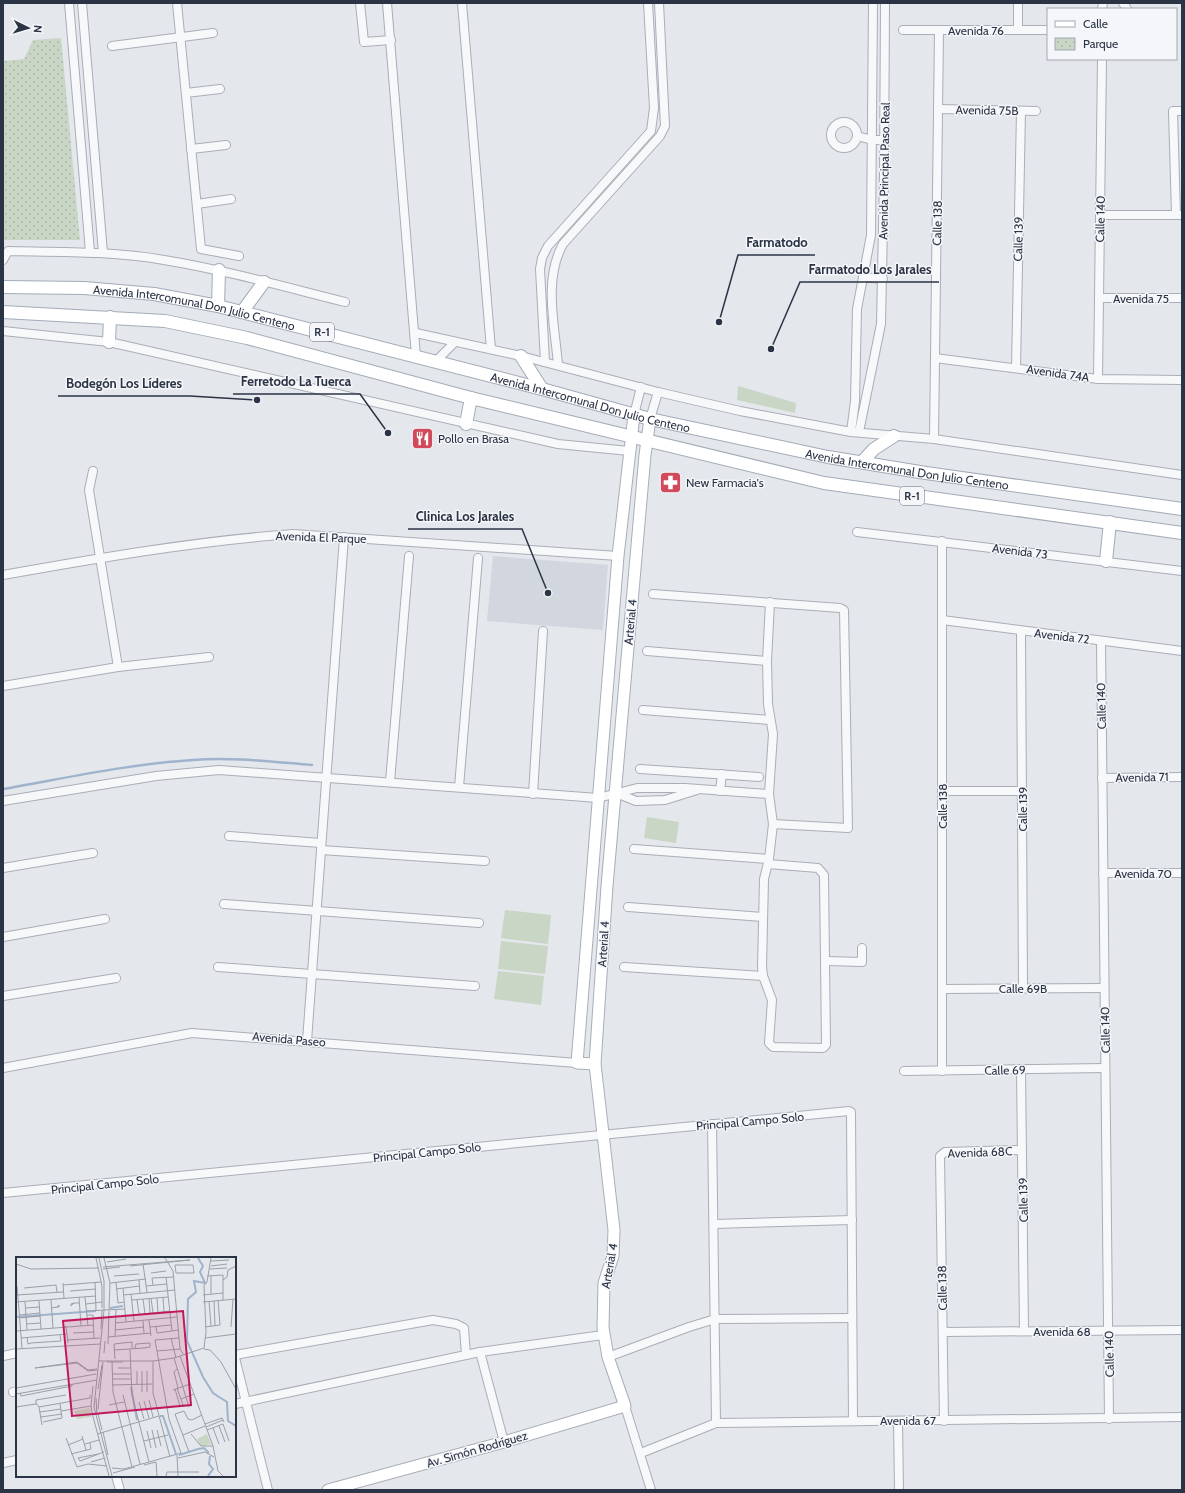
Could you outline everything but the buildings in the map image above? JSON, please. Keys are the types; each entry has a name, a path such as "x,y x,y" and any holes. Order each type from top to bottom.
{"main road":[{"path":"218,306 219,270"},
{"path":"242,312 264,282"},
{"name":"Avenida Intercomunal Don Julio Centeno","path":"3,287 84,288 146,293 218,306 436,361 650,419 862,462 926,473 1182,509"},
{"name":"Avenida Intercomunal Don Julio Centeno","path":"3,312 165,321 247,338 472,398 630,438 824,483 1182,532"},
{"path":"109,342 110,317"},
{"path":"521,356 542,389"},
{"path":"466,424 472,398"},
{"path":"862,462 874,449 894,436"},
{"path":"1106,561 1110,522"}],"street":[{"path":"69,3 90,252"},
{"path":"82,3 102,253"},
{"path":"177,3 201,248 239,256"},
{"path":"360,3 364,42 391,40"},
{"path":"387,3 416,333 416,356"},
{"path":"462,3 491,349"},
{"path":"545,362 540,269 542,258 548,246 653,127 654,108 648,3"},
{"path":"558,365 551,281 556,256 563,244 660,136 663,130 665,115 659,3"},
{"name":"Avenida Principal Paso Real","path":"855,432 857,309 871,235 873,3"},
{"name":"Avenida Principal Paso Real","path":"855,432 881,324 885,140 885,3"},
{"path":"1018,3 1018,30"},
{"name":"Avenida 76","path":"903,30 1047,30"},
{"name":"Calle 138","path":"934,439 939,30"},
{"path":"112,46 213,34"},
{"path":"73,46 86,44"},
{"name":"Calle 140","path":"1098,379 1102,60"},
{"path":"186,93 220,89"},
{"name":"Avenida 75B","path":"938,109 1036,112"},
{"path":"1100,215 1179,215 1178,146 1173,110 1182,111"},
{"name":"Calle 139","path":"1016,368 1021,111"},
{"path":"653,127 663,130"},
{"path":"857,136 872,140 885,140"},
{"path":"191,149 226,145"},
{"path":"197,204 231,200"},
{"path":"3,260 6,251 90,252 162,259 219,270 345,302"},
{"path":"863,277 883,279"},
{"name":"Avenida 75","path":"1099,298 1182,298"},
{"path":"3,331 109,342 558,444 629,451"},
{"name":"Avenida Intercomunal Don Julio Centeno","path":"416,333 521,356 658,392 740,411 855,432 934,439 1182,475"},
{"path":"436,361 455,342"},
{"name":"Avenida 74A","path":"935,358 1098,379 1182,380"},
{"name":"Arterial 4","path":"577,1063 618,556 630,438 641,387"},
{"name":"Arterial 4","path":"651,1490 641,1453 608,1358 603,1335 604,1283 613,1256 614,1230 595,1064 616,793 646,442 650,419 658,392"},
{"path":"93,471 89,490 118,667"},
{"name":"Avenida 73","path":"857,532 1182,571"},
{"name":"Avenida El Parque","path":"3,575 99,558 257,536 293,534 618,556"},
{"path":"307,1041 344,538"},
{"name":"Calle 138","path":"942,541 942,1071"},
{"path":"390,782 409,556"},
{"path":"618,556 636,557"},
{"path":"459,787 478,558"},
{"path":"653,594 770,602 840,608 844,610 849,826 847,829 773,824"},
{"path":"634,849 769,862 818,868 822,871 826,881 826,1045 823,1048 771,1046 769,1043 772,1000 763,976 763,917 764,879 769,862 773,824 770,794 773,734 768,704 767,661 770,602"},
{"name":"Avenida 72","path":"942,620 1182,651"},
{"path":"532,794 543,631"},
{"name":"Calle 139","path":"1021,631 1023,988"},
{"name":"Calle 140","path":"1101,641 1109,1419"},
{"path":"646,651 767,661"},
{"path":"3,686 118,667 209,657"},
{"path":"643,710 770,720"},
{"path":"640,769 758,777"},
{"path":"3,801 190,772 219,770 598,798 637,788 685,788 770,794"},
{"path":"720,791 722,774"},
{"name":"Avenida 71","path":"1102,778 1182,777"},
{"path":"616,793 636,801 665,800 697,790"},
{"path":"942,791 1022,791"},
{"path":"229,836 485,861"},
{"path":"3,868 93,852"},
{"name":"Avenida 70","path":"1103,873 1182,873"},
{"path":"224,904 479,923"},
{"path":"628,907 763,917"},
{"path":"3,937 105,919"},
{"path":"826,961 862,962 862,948"},
{"path":"218,967 475,986"},
{"path":"624,967 763,976"},
{"path":"3,996 116,978"},
{"name":"Calle 69B","path":"942,989 1104,988"},
{"name":"Avenida Paseo","path":"3,1068 192,1033 577,1063"},
{"path":"577,1063 595,1064"},
{"name":"Calle 69","path":"904,1071 1105,1068"},
{"name":"Calle 139","path":"1021,1069 1024,1331"},
{"name":"Principal Campo Solo","path":"3,1193 849,1111 851,1112 852,1220"},
{"path":"712,1124 716,1423"},
{"name":"Avenida 68C","path":"940,1156 945,1152 1022,1150"},
{"name":"Calle 138","path":"940,1156 944,1420"},
{"path":"714,1224 852,1220 853,1420"},
{"path":"608,1358 688,1327 715,1319 852,1318"},
{"path":"236,1357 433,1320 456,1324 464,1328 466,1355"},
{"name":"Avenida 68","path":"943,1332 1182,1330"},
{"path":"236,1404 480,1352 603,1335"},
{"path":"480,1352 504,1442"},
{"path":"3,1356 16,1353"},
{"path":"236,1361 268,1490"},
{"name":"Av. Simón Rodríguez","path":"328,1490 504,1442 624,1406"},
{"name":"Avenida 67","path":"641,1453 716,1423 853,1420 898,1421 1182,1417"},
{"path":"898,1421 899,1490"},
{"path":"3,1463 16,1460"},
{"path":"116,1477 120,1490"}],"shaded area":[{"path":"493,556 608,565 603,630 487,621"}],"green space":[{"path":"61,38 80,240 3,240 3,61 24,59 33,40"},
{"path":"738,386 796,403 795,413 737,400"},
{"path":"647,817 679,822 676,843 644,838"},
{"path":"505,910 551,915 548,944 501,938"},
{"path":"501,941 548,946 545,974 498,969"},
{"path":"498,971 544,976 541,1005 494,999"}],"waterway":[{"path":"3,789 121,768 193,760 238,759 312,765"}],"place":[{"name":"Farmatodo","path":"719,322"},
{"name":"Farmatodo Los Jarales","path":"771,349"},
{"name":"Bodegón Los Líderes","path":"257,400"},
{"name":"Ferretodo La Tuerca","path":"388,433"},
{"name":"Pollo en Brasa","path":"422,438"},
{"name":"New Farmacia's","path":"671,482"},
{"name":"Clinica Los Jarales","path":"548,593"}]}
